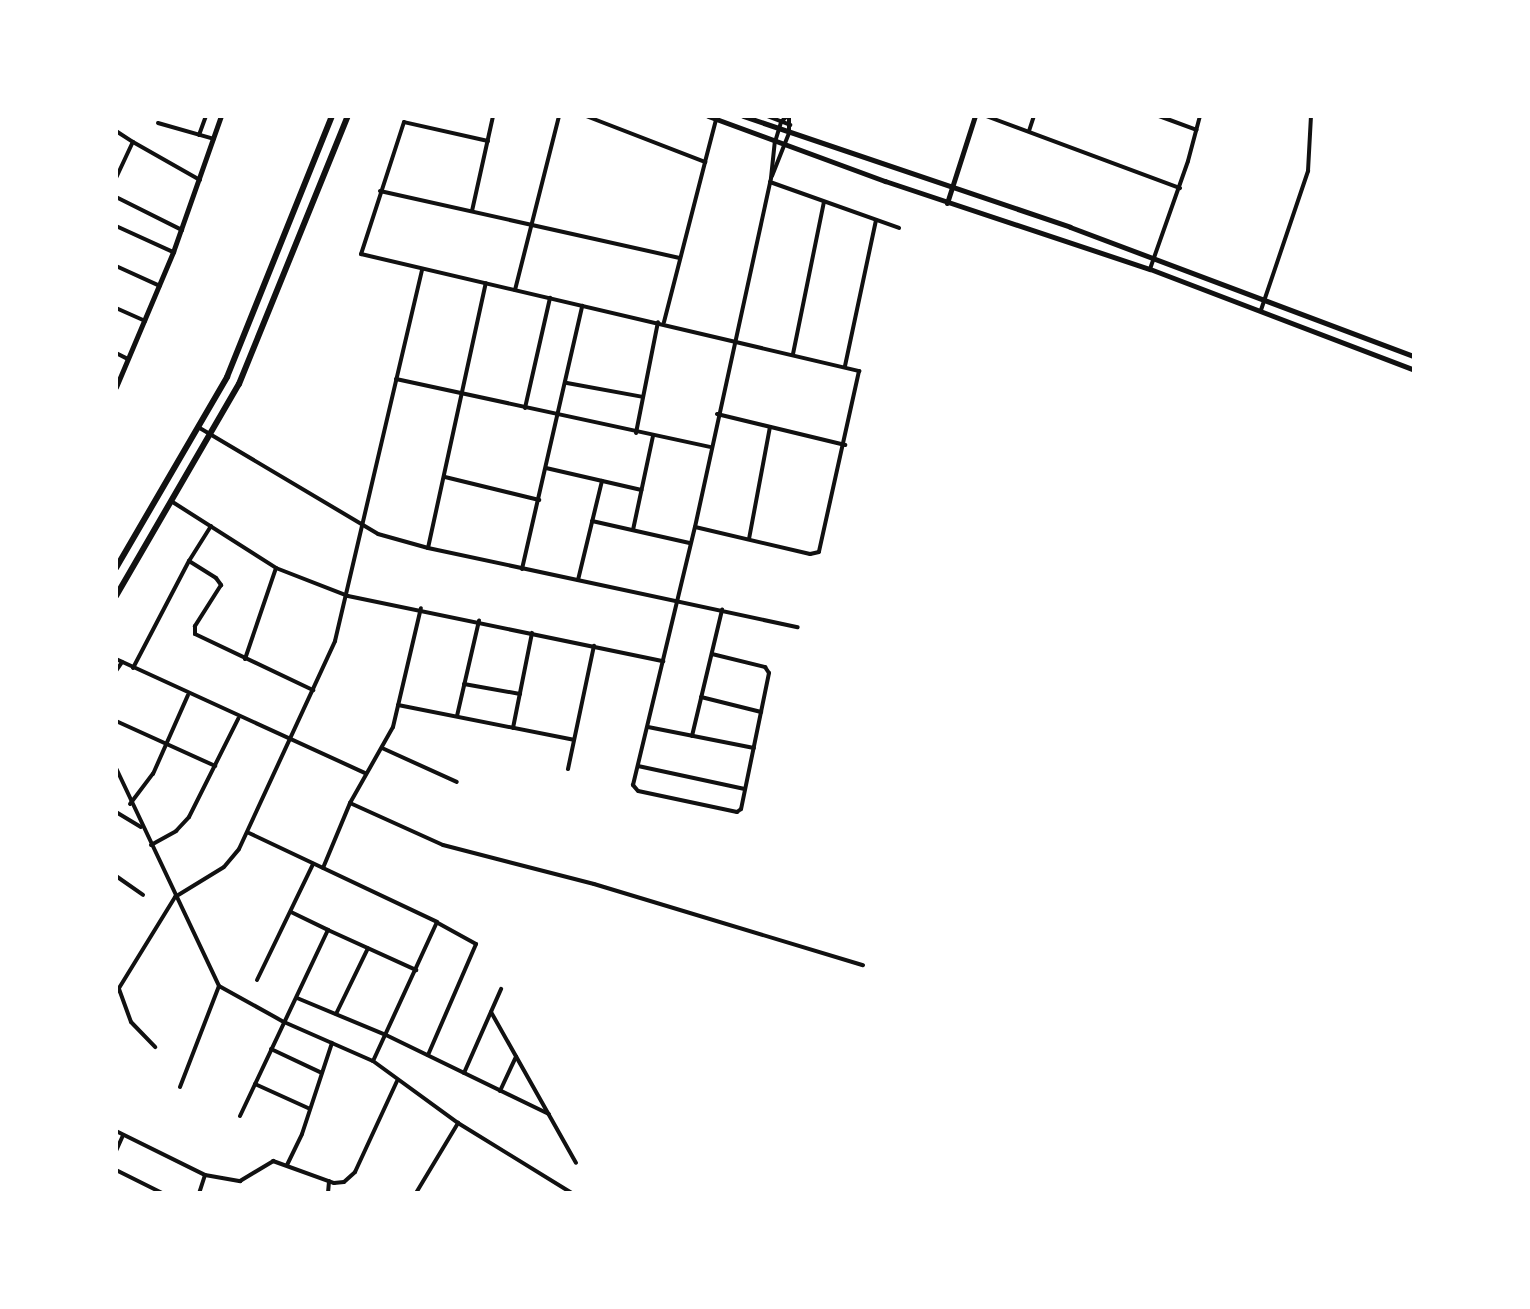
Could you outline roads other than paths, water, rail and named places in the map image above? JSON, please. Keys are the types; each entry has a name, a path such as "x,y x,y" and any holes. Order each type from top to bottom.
{"main road":[{"path":"116,568 227,377 332,116"},
{"path":"116,596 239,384 348,116"}],"street":[{"path":"199,135 206,116"},
{"path":"116,387 182,230 221,116"},
{"path":"472,211 493,116"},
{"path":"515,290 559,116"},
{"path":"586,116 705,162"},
{"path":"708,116 947,203 1150,269 1414,370"},
{"path":"743,116 1154,258 1414,356"},
{"path":"767,116 790,125"},
{"path":"712,654 767,669 769,676 739,812 638,791 633,785 695,527 717,414 771,180 775,142 781,122 788,116 789,133 771,180"},
{"path":"947,203 975,116"},
{"path":"986,116 1180,188"},
{"path":"1029,131 1034,116"},
{"path":"1159,116 1197,130"},
{"path":"1150,269 1180,188 1200,116"},
{"path":"1261,310 1308,171 1311,116"},
{"path":"636,433 661,323 716,118"},
{"path":"488,141 404,122 361,254 857,369 860,377 845,445 820,548 815,554 695,527"},
{"path":"158,123 214,139"},
{"path":"116,131 200,181"},
{"path":"116,178 133,142"},
{"path":"771,180 899,228"},
{"path":"380,191 680,258"},
{"path":"116,197 182,230"},
{"path":"793,354 824,202"},
{"path":"845,366 876,220"},
{"path":"116,226 173,252"},
{"path":"116,266 160,286"},
{"path":"155,1047 131,1022 117,990 175,897 224,867 249,833 335,641 348,596 422,269"},
{"path":"428,548 486,283"},
{"path":"525,408 550,298"},
{"path":"522,569 582,306"},
{"path":"116,308 145,321"},
{"path":"116,353 129,359"},
{"path":"396,379 463,396 710,447"},
{"path":"566,383 643,397"},
{"path":"717,414 845,445"},
{"path":"198,427 362,528 428,548 798,627"},
{"path":"749,540 770,427"},
{"path":"633,530 653,436"},
{"path":"546,468 641,490"},
{"path":"445,477 539,500"},
{"path":"578,580 602,481"},
{"path":"171,501 276,568 348,596 421,608 663,661"},
{"path":"592,521 690,543"},
{"path":"133,668 189,561 211,526"},
{"path":"189,561 220,582 216,598 195,626 195,634 313,690"},
{"path":"245,659 276,568"},
{"path":"323,868 350,803 393,727 421,608"},
{"path":"692,736 722,610"},
{"path":"457,717 479,621"},
{"path":"513,728 532,633"},
{"path":"568,769 594,646"},
{"path":"116,659 188,695 366,774"},
{"path":"116,671 122,662"},
{"path":"464,684 520,694"},
{"path":"130,804 146,786 188,695"},
{"path":"701,697 762,713"},
{"path":"398,705 574,740"},
{"path":"151,845 176,831 189,817 238,718"},
{"path":"116,721 215,766"},
{"path":"648,727 754,748"},
{"path":"382,748 457,782"},
{"path":"638,766 744,789"},
{"path":"116,768 130,804 219,986 284,1022 373,1061 458,1123 572,1193"},
{"path":"350,803 451,848 594,884 863,965"},
{"path":"116,812 142,828"},
{"path":"249,833 437,922 476,944 428,1055"},
{"path":"257,980 313,864"},
{"path":"116,876 143,895"},
{"path":"290,912 416,970"},
{"path":"373,1061 437,922"},
{"path":"240,1116 328,930"},
{"path":"336,1014 368,948"},
{"path":"180,1087 219,986"},
{"path":"464,1073 501,989"},
{"path":"296,997 386,1035 549,1114"},
{"path":"491,1012 576,1163"},
{"path":"287,1165 332,1042"},
{"path":"271,1049 322,1073"},
{"path":"500,1091 516,1056"},
{"path":"116,1131 205,1175 240,1181 268,1162 287,1165 329,1181 344,1182 355,1172 397,1081"},
{"path":"255,1084 310,1109"},
{"path":"416,1193 458,1123"},
{"path":"116,1151 123,1135"},
{"path":"116,1170 150,1190 162,1193"},
{"path":"199,1193 205,1175"},
{"path":"328,1193 329,1181"}]}
